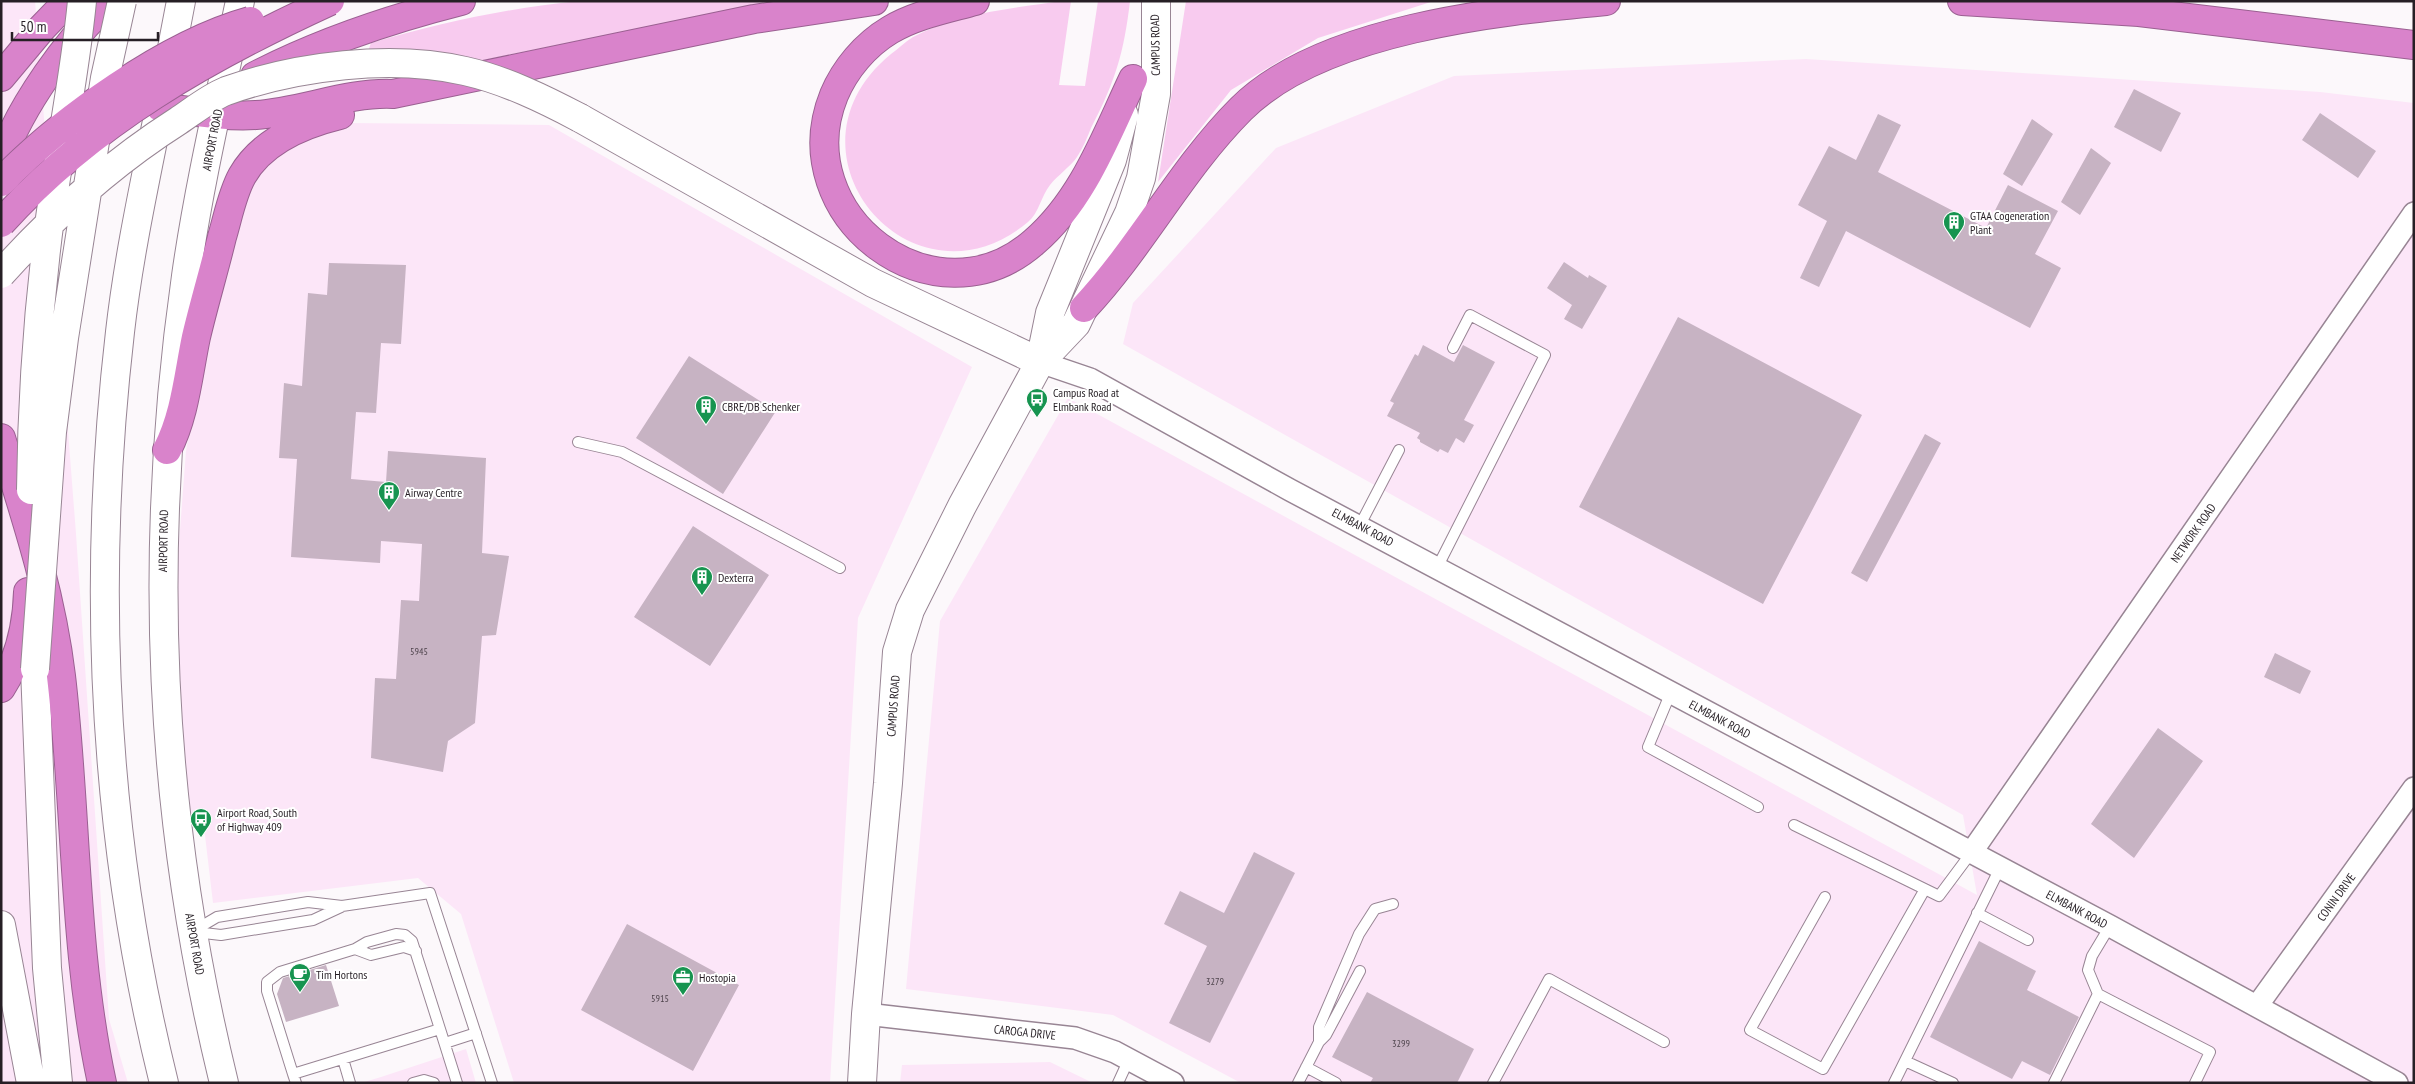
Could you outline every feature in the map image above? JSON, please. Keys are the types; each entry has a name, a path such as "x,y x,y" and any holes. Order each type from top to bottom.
{"highway":[{"path":"1,77 42,28 68,1"},
{"path":"1,160 26,107 50,72 101,10 111,1"},
{"path":"1,182 26,156 131,77 191,45 240,24 326,1"},
{"path":"1,223 24,198 80,149 175,80 252,37 330,1"},
{"path":"221,103 307,51 397,18 461,1"},
{"path":"160,107 221,103 257,115 372,93 393,94 754,19 874,1"},
{"path":"975,1 925,14 880,36 843,76 829,108 825,125 825,166 836,199 860,231 871,242 897,259 937,271 960,272 1004,261 1020,253 1035,242 1076,194 1133,79"},
{"path":"1084,308 1107,284 1207,147 1242,108 1263,90 1290,74 1316,60 1343,49 1411,30 1467,18 1606,1"},
{"path":"1962,1 2139,12 2414,45"},
{"path":"2386,42 2414,53"},
{"path":"167,450 177,431 197,335 230,209 243,175 260,154 278,139 322,119 375,107 393,94"},
{"path":"1,438 20,493 43,571 61,675 72,778 80,938 95,1051 102,1083"},
{"path":"1,688 12,671 21,644 27,611 27,543 20,493"}],"street":[{"path":"58,1083 48,968 40,794 31,492 36,338 50,217 77,54 82,1"},
{"path":"77,54 91,1"},
{"path":"35,669 52,432 64,338 105,78 122,1"},
{"path":"164,1083 140,967 120,844 111,756 104,618 108,462 120,330 141,198 181,1"},
{"name":"AIRPORT ROAD","path":"224,1083 192,932 175,811 164,690 162,584 167,450 186,273 240,1"},
{"name":"CAMPUS ROAD","path":"1040,362 1050,312 1112,160 1133,79 1156,5"},
{"name":"CAMPUS ROAD","path":"862,1083 866,1014 888,783 897,652 914,600 1040,362 1076,324 1128,213 1140,178 1156,94 1156,5"},
{"path":"1,274 71,202 112,167 162,131 221,103 310,70 375,64 444,66 503,82 550,102 873,283 1040,362"},
{"name":"NETWORK ROAD","path":"1972,852 2414,213"},
{"name":"ELMBANK ROAD","path":"1040,362 1090,379 1290,490 1360,525 1437,568 1972,852 2397,1083"},
{"name":"CONIN DRIVE","path":"2257,1006 2414,788"},
{"path":"1,925 31,1083"},
{"name":"CAROGA DRIVE","path":"866,1014 1075,1038 1130,1059 1173,1083"}],"lane":[{"path":"1437,568 1545,356 1470,315 1453,348"},
{"path":"578,442 622,452 840,568"},
{"path":"1360,525 1399,450"},
{"path":"1671,692 1648,747 1758,807"},
{"path":"1794,825 1939,896 1972,852"},
{"path":"1894,1083 2000,868"},
{"path":"1825,897 1750,1030 1823,1069 1925,889"},
{"path":"192,932 217,916 308,902 342,906 430,893 492,1083"},
{"path":"1319,1042 1318,1032 1359,934 1375,909 1393,904"},
{"path":"192,932 221,935 313,920 342,906"},
{"path":"1977,913 2028,940"},
{"path":"2110,926 2092,956 2088,970 2098,994 2210,1052 2195,1083"},
{"path":"440,1029 343,1059 295,1078 267,992 267,982 280,972 355,949 367,942 396,934 405,935 412,941 416,951 458,1083"},
{"path":"1298,1083 1360,971"},
{"path":"1493,1083 1549,980 1664,1042"},
{"path":"2054,1083 2098,994"},
{"path":"1332,997 1343,1002"},
{"path":"445,1043 476,1033"},
{"path":"343,1059 350,1083"},
{"path":"1118,1083 1130,1059"},
{"path":"1905,1061 1952,1083"},
{"path":"1306,1067 1336,1083"},
{"path":"413,1083 424,1080 434,1083"}],"shaded area":[{"path":"1,1 35,1 76,534 109,1019 128,1083 1,1083"},
{"path":"579,1 786,1 685,19 474,62 368,51 371,43 448,23 500,12"},
{"path":"1071,1 1059,85 1085,86 1098,1 1130,1 1125,36 1117,67 1106,96 1077,157 1050,185 1035,214 1028,222 984,247 941,250 902,237 871,211 851,176 845,135 858,93 891,54 913,37 930,29 967,17 1005,9"},
{"path":"1186,1 1434,1 1318,38 1231,90 1158,182"},
{"path":"1806,59 2320,92 2414,103 2414,1083 1241,1083 1113,1015 906,989 940,621 1068,398 1977,895 1963,815 1123,344 1133,303 1276,148 1454,76"},
{"path":"348,123 549,125 972,367 858,618 830,1083 514,1083 461,914 418,878 213,903 204,827 191,828 182,735 177,639 176,585 186,451 192,414 199,378 243,211 254,181 277,153 301,138"},
{"path":"466,1049 476,1083 361,1083 381,1077"},
{"path":"1050,1062 1093,1083 900,1083 902,1065"}],"building":[{"path":"2134,89 2181,113 2161,152 2114,127"},
{"path":"2320,113 2376,151 2358,178 2302,140"},
{"name":"GTAA Cogeneration Plant","path":"1878,114 1901,125 1878,172 1986,228 2008,185 2058,211 2035,254 2061,268 2030,328 1846,231 1819,287 1800,278 1827,221 1798,205 1829,146 1856,160"},
{"path":"2032,119 2053,134 2022,186 2003,174"},
{"path":"2091,148 2111,163 2080,215 2061,202"},
{"path":"1564,262 1588,278 1589,275 1607,286 1582,329 1564,319 1572,305 1547,288"},
{"name":"Airway Centre","path":"329,263 406,265 401,344 381,343 376,413 356,412 351,479 386,482 388,451 486,458 482,553 509,556 496,635 482,636 475,723 448,741 443,772 371,758 375,678 396,679 401,600 419,601 422,544 381,541 380,563 291,557 297,459 279,458 284,383 302,386 308,293 327,295"},
{"path":"1678,317 1862,415 1763,604 1579,507"},
{"path":"1423,345 1454,362 1463,345 1495,362 1464,420 1474,425 1464,443 1456,438 1448,453 1440,449 1438,452 1420,442 1417,438 1420,433 1387,416 1394,403 1390,401 1415,354 1418,356"},
{"name":"CBRE/DB Schenker","path":"689,356 776,411 723,494 636,438"},
{"path":"1925,434 1941,443 1867,582 1851,573"},
{"name":"Dexterra","path":"693,526 769,575 710,666 634,617"},
{"path":"2275,653 2311,671 2300,694 2264,677"},
{"path":"2158,728 2203,761 2134,858 2091,824"},
{"path":"1254,852 1295,873 1210,1043 1169,1023 1207,946 1164,924 1180,891 1224,913"},
{"path":"627,924 739,985 693,1071 581,1010"},
{"path":"1979,941 2036,971 2027,990 2079,1017 2050,1075 2022,1061 2012,1079 1930,1037"},
{"path":"326,965 339,1006 286,1022 277,994 283,978"},
{"path":"1367,992 1474,1049 1457,1083 1370,1083 1373,1078 1332,1057"}],"place":[{"name":"GTAA Cogeneration Plant","path":"1954,241"},
{"name":"Campus Road at Elmbank Road","path":"1037,418"},
{"name":"CBRE/DB Schenker","path":"706,425"},
{"name":"Airway Centre","path":"389,511"},
{"name":"Dexterra","path":"702,596"},
{"name":"Airport Road, South of Highway 409","path":"201,838"},
{"name":"Tim Hortons","path":"300,993"},
{"name":"Hostopia","path":"683,996"}]}
